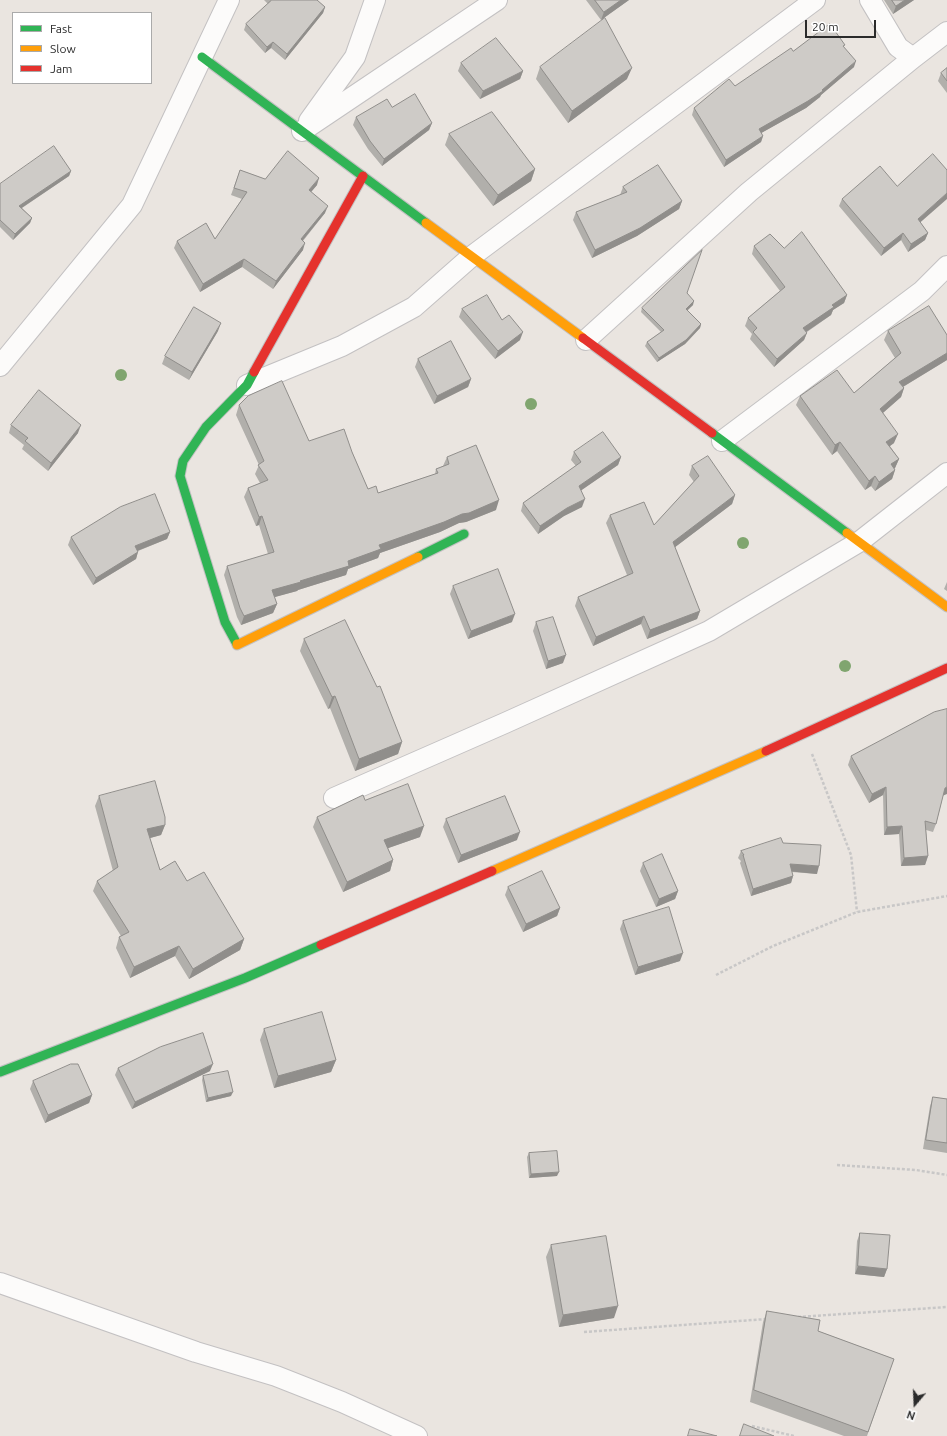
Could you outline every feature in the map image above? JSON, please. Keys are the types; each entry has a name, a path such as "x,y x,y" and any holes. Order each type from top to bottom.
{"street":[{"path":"0,366 132,205 229,0"},
{"path":"302,131 355,56 375,0"},
{"path":"302,131 497,0"},
{"path":"247,385 342,346 414,307 472,256 815,0"},
{"path":"870,0 898,47 913,58"},
{"path":"586,340 749,192 947,32"},
{"path":"202,58 947,606"},
{"path":"363,176 247,385 206,427 183,461 180,476 225,622 237,645 464,534"},
{"path":"722,441 922,291 947,266"},
{"path":"334,798 709,631 859,542 947,473"},
{"path":"0,1072 245,978 804,735 947,668"},
{"path":"0,1282 196,1352 276,1376 342,1402 417,1436"}],"path":[{"path":"804,735 851,855 857,912"},
{"path":"716,975 773,946 857,912 947,896"},
{"path":"837,1165 916,1170 947,1175"},
{"path":"798,1317 947,1307"},
{"path":"584,1332 774,1318"},
{"path":"752,1426 794,1436"}],"building":[{"path":"272,0 317,0 325,7 287,54 273,42 267,47 246,24"},
{"path":"595,0 621,0 604,12"},
{"path":"892,0 905,0 896,6"},
{"path":"605,18 632,68 572,111 540,67"},
{"path":"830,24 845,45 843,46 856,61 822,90 823,91 759,129 763,136 726,160 694,108 729,79 735,86 791,48 793,51"},
{"path":"496,38 523,71 483,91 461,63"},
{"path":"947,68 947,81 941,73"},
{"path":"415,94 432,123 384,159 370,141 356,117 387,99 392,107"},
{"path":"492,112 535,169 498,195 449,134"},
{"path":"54,146 71,171 19,206 32,218 15,234 0,220 0,184"},
{"path":"288,151 319,178 309,190 328,206 301,239 305,243 276,281 244,259 203,284 177,241 206,223 215,239 247,192 234,188 240,170 265,179"},
{"path":"933,154 947,170 947,193 918,219 928,233 911,244 903,233 884,248 842,199 880,166 897,186"},
{"path":"658,165 682,201 640,228 595,250 576,212 627,192 623,187"},
{"path":"802,232 847,295 832,305 834,307 803,328 807,333 777,359 753,332 757,328 748,318 785,287 754,246 770,234 784,248"},
{"path":"702,250 687,293 694,301 686,309 701,324 686,340 659,358 647,342 664,330 642,308"},
{"path":"487,295 502,320 509,315 523,332 498,351 462,309"},
{"path":"929,306 947,335 947,353 899,382 904,388 880,409 898,434 886,442 899,459 891,464 895,470 879,482 875,476 869,481 840,442 835,445 800,396 837,370 854,393 901,353 888,331"},
{"path":"194,307 221,323 192,372 165,356"},
{"path":"451,341 471,379 437,396 418,359"},
{"path":"282,381 309,441 344,429 368,489 376,486 378,493 438,473 436,469 449,464 447,457 476,445 499,500 469,513 462,514 379,545 381,549 348,561 349,566 272,590 277,604 244,616 240,608 227,566 274,552 262,516 259,517 248,488 268,480 258,465 264,461 239,405 248,396"},
{"path":"39,390 81,425 51,463 25,441 28,438 11,425"},
{"path":"603,432 621,457 579,486 585,499 567,508 540,526 523,503 581,462 574,452"},
{"path":"708,456 735,495 673,542 700,611 650,630 644,616 596,637 578,597 633,573 610,515 644,502 654,525 699,476 692,466"},
{"path":"155,494 170,532 135,546 138,552 96,578 71,537 120,507"},
{"path":"498,569 515,614 471,631 453,586"},
{"path":"553,617 566,655 548,661 536,622"},
{"path":"345,620 377,687 380,686 402,742 359,759 335,696 332,697 304,639"},
{"path":"947,709 947,787 945,788 936,824 925,821 928,856 904,858 902,826 887,827 886,787 872,794 851,756 934,712"},
{"path":"155,781 165,817 165,825 147,829 160,870 175,861 187,881 204,872 244,939 193,969 179,946 134,967 119,937 129,932 97,881 118,867 99,796"},
{"path":"408,784 424,826 384,840 393,860 347,882 317,817 363,795 365,800"},
{"path":"505,796 520,832 461,855 446,819"},
{"path":"781,838 783,843 821,845 819,866 790,864 793,876 753,889 744,855 741,851"},
{"path":"662,854 678,891 659,899 643,863"},
{"path":"542,871 560,908 526,924 508,887"},
{"path":"669,907 683,953 638,967 623,921"},
{"path":"322,1012 336,1060 278,1076 264,1029"},
{"path":"203,1033 213,1064 135,1102 118,1068 160,1047"},
{"path":"71,1064 78,1064 92,1095 48,1115 33,1081"},
{"path":"228,1071 233,1092 208,1098 203,1076"},
{"path":"933,1097 947,1099 947,1143 926,1140"},
{"path":"557,1151 559,1172 531,1174 529,1153"},
{"path":"860,1233 890,1235 887,1269 858,1266"},
{"path":"606,1236 618,1306 563,1315 551,1245"},
{"path":"767,1311 820,1320 818,1331 894,1359 868,1432 754,1390"},
{"path":"744,1424 774,1436 740,1436"},
{"path":"690,1429 717,1436 688,1436"}],"traffic: fast":[{"path":"202,57 426,223"},
{"path":"237,644 225,622 180,476 183,461 206,427 247,385 254,372"},
{"path":"712,433 847,533"},
{"path":"418,557 464,534"},
{"path":"0,1072 245,978 321,945"}],"traffic: slow":[{"path":"426,223 583,338"},
{"path":"847,533 947,607"},
{"path":"237,644 418,557"},
{"path":"492,871 766,751"}],"traffic: jam":[{"path":"254,372 363,176"},
{"path":"583,338 712,433"},
{"path":"766,751 947,668"},
{"path":"321,945 492,871"}]}
